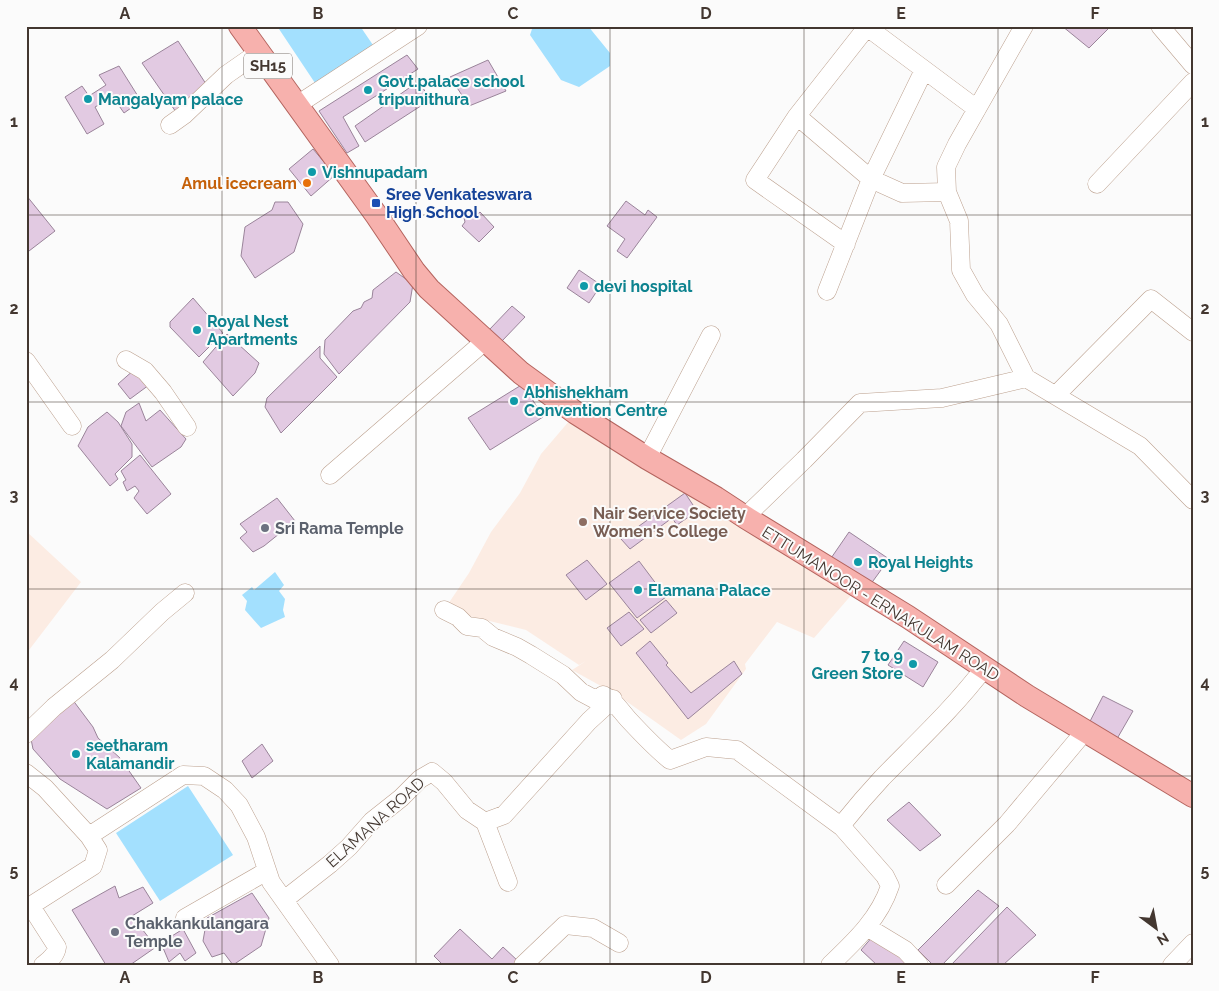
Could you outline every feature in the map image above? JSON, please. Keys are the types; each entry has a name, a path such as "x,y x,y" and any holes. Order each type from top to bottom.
{"main road":[{"name":"ETTUMANOOR - ERNAKULAM ROAD","path":"240,26 377,216 414,271 434,294 521,372 576,413 647,458 716,498 908,616 1028,696 1193,796"}],"street":[{"path":"297,105 418,26"},
{"path":"1024,26 946,167 947,192 958,221 961,270 975,295 999,324 1026,378 1140,446 1193,500"},
{"path":"1160,26 1193,65"},
{"path":"846,244 755,180 797,116 867,27 977,109"},
{"path":"170,125 184,115 226,74 258,52"},
{"path":"827,291 871,179 924,70"},
{"path":"1098,184 1193,82"},
{"path":"797,116 871,179 902,193 947,192"},
{"path":"1056,395 1151,299 1193,332"},
{"path":"647,458 711,335"},
{"path":"330,475 485,341"},
{"path":"126,360 145,371 163,392 187,427"},
{"path":"26,361 72,426"},
{"path":"745,517 860,403 942,398 1026,378"},
{"path":"26,734 54,707 112,660 162,612 185,593"},
{"path":"444,610 458,617 467,626 482,628 493,637 531,655 563,675 581,692 596,700 604,695 613,699 618,708 656,749 670,760 706,747 737,750 842,826 885,876 890,886 885,902 867,927 830,965"},
{"path":"842,826 882,779 920,742 966,692 985,668"},
{"path":"508,882 485,822 504,816 589,720 613,699"},
{"path":"946,884 1007,824 1085,731"},
{"name":"ELAMANA ROAD","path":"284,900 330,864 372,821 401,798 420,779 432,772 444,782 467,810 485,822"},
{"path":"26,773 45,788 89,836 98,850 93,866 35,902 34,911 57,947 57,952 53,957 42,965"},
{"path":"89,836 183,775 204,776 225,790 239,804 256,837 271,882 321,961"},
{"path":"185,918 267,871"},
{"path":"523,965 564,925 593,928 619,943"},
{"path":"867,927 905,950 919,965"},
{"path":"1172,965 1193,943"}],"shaded area":[{"path":"576,413 854,592 814,638 777,622 745,664 746,669 706,724 681,740 619,696 572,670 586,661 579,665 526,630 444,610 469,573 491,532 520,493 541,454"},
{"path":"26,531 81,582 26,654"}],"water":[{"path":"277,26 360,26 375,48 317,86"},
{"path":"533,26 588,26 610,53 610,66 579,87 561,80 530,35"},
{"path":"275,572 284,585 279,591 285,599 283,610 285,617 261,628 245,610 247,601 242,595 252,587 254,590"},
{"path":"188,786 233,855 160,901 116,833"}],"building":[{"path":"1062,26 1111,26 1089,48"},
{"path":"178,41 208,87 176,112 142,63"},
{"name":"Govt.palace school tripunithura","path":"407,55 418,69 343,117 359,146 347,153 319,111"},
{"path":"488,60 506,91 469,106 450,77"},
{"name":"Mangalyam palace","path":"119,66 141,101 124,113 113,97 95,107 104,124 87,134 65,97 82,86 89,96 106,85 99,75"},
{"name":"Govt.palace school tripunithura","path":"419,81 430,100 365,142 355,126"},
{"name":"Vishnupadam","path":"313,149 335,175 311,196 289,169"},
{"path":"26,195 55,231 29,251 26,247"},
{"path":"626,201 645,215 648,210 657,217 627,258 617,251 625,239 607,226"},
{"path":"275,202 288,202 303,224 294,252 255,278 241,256 245,227 272,210"},
{"path":"480,212 494,227 479,242 462,226 465,222 464,218 470,213 474,217"},
{"name":"devi hospital","path":"579,270 601,285 589,303 567,288"},
{"path":"396,272 413,284 410,302 339,374 324,354 325,340 353,311 361,308 364,302 372,298 373,290"},
{"name":"Royal Nest Apartments","path":"193,298 223,333 199,357 170,327 170,322"},
{"path":"512,306 525,317 502,341 489,330"},
{"path":"227,334 259,363 255,373 233,396 203,362"},
{"path":"320,346 320,358 337,377 281,433 265,407 267,398"},
{"path":"135,369 149,385 130,399 118,384"},
{"name":"Abhishekham Convention Centre","path":"523,384 543,417 490,450 468,418"},
{"path":"139,403 146,421 160,410 186,439 181,447 152,467 121,426 126,412"},
{"path":"107,412 118,422 132,444 132,457 115,474 118,479 110,486 78,446 88,427"},
{"path":"140,455 171,494 147,514 134,498 139,491 135,486 127,491 123,482 126,480 121,471"},
{"name":"Nair Service Society Women's College","path":"685,493 697,511 677,525 672,518 630,549 621,539"},
{"name":"Sri Rama Temple","path":"277,498 295,521 264,546 253,552 240,538 247,532 240,524"},
{"name":"Royal Heights","path":"849,532 889,559 865,592 827,564"},
{"path":"587,560 607,584 586,600 566,575"},
{"name":"Elamana Palace","path":"639,561 666,597 637,618 609,583"},
{"path":"666,600 677,613 651,633 640,620"},
{"path":"629,612 644,629 621,646 607,628"},
{"path":"650,641 668,663 666,665 691,693 734,661 742,674 688,719 636,653"},
{"name":"7 to 9 Green Store","path":"904,641 938,662 923,687 888,665"},
{"path":"1103,696 1133,711 1114,744 1085,731"},
{"name":"seetharam Kalamandir","path":"72,699 93,727 98,738 120,758 141,788 107,809 60,779 33,749 31,739"},
{"path":"262,744 273,761 252,778 242,761"},
{"path":"909,802 941,835 920,851 887,820"},
{"name":"Chakkankulangara Temple","path":"115,886 119,898 143,887 153,903 132,916 156,947 130,965 106,965 72,910"},
{"path":"978,890 999,906 942,965 933,965 918,950"},
{"path":"252,893 269,918 261,946 233,965 224,953 212,957 203,941 207,918"},
{"path":"1007,907 1036,935 1003,965 951,965"},
{"path":"183,929 196,953 185,961 180,953 169,962 161,943"},
{"path":"460,929 492,959 503,947 518,961 514,965 443,965 434,956"},
{"path":"873,936 897,951 908,965 877,965 861,950"}],"place":[{"name":"Govt.palace school tripunithura","path":"368,90"},
{"name":"Mangalyam palace","path":"88,99"},
{"name":"Vishnupadam","path":"312,172"},
{"name":"Amul icecream","path":"307,183"},
{"name":"Sree Venkateswara High School","path":"376,203"},
{"name":"devi hospital","path":"584,286"},
{"name":"Royal Nest Apartments","path":"197,330"},
{"name":"Abhishekham Convention Centre","path":"514,401"},
{"name":"Nair Service Society Women's College","path":"583,522"},
{"name":"Sri Rama Temple","path":"265,528"},
{"name":"Royal Heights","path":"858,562"},
{"name":"Elamana Palace","path":"638,590"},
{"name":"7 to 9 Green Store","path":"913,664"},
{"name":"seetharam Kalamandir","path":"76,754"},
{"name":"Chakkankulangara Temple","path":"115,932"}]}
